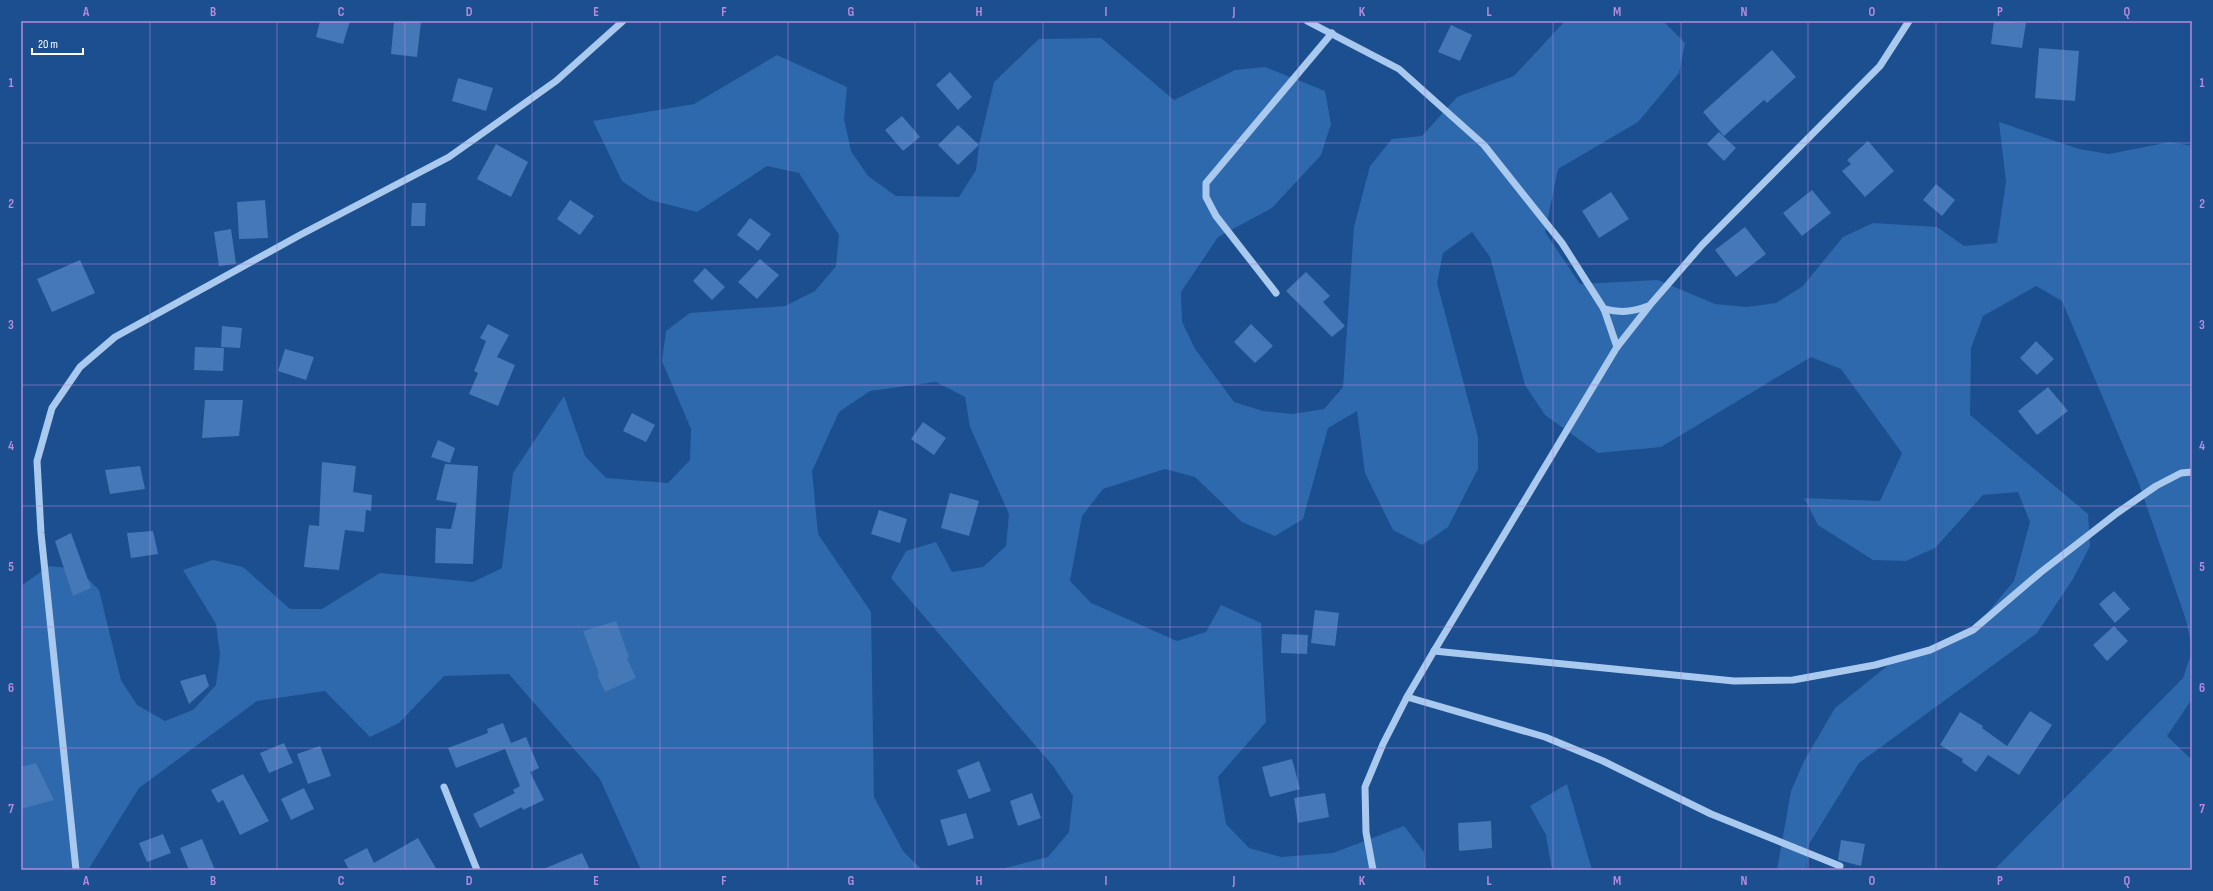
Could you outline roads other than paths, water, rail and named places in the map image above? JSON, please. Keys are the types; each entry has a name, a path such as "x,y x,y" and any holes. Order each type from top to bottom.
{"street":[{"path":"76,870 72,848 41,533 37,461 52,408 80,367 115,336 300,235 449,157 556,81 623,21"},
{"path":"1308,21 1399,69 1484,145 1562,242 1604,309 1617,347"},
{"path":"1373,870 1366,832 1365,787 1383,744 1407,697 1434,651 1617,347 1650,305 1702,245 1880,66 1909,21"},
{"path":"1276,293 1216,216 1206,198 1206,183 1332,33"},
{"path":"1604,309 1620,313 1633,311 1650,305"},
{"path":"1434,651 1734,682 1792,680 1875,665 1930,650 1973,630 2041,572 2124,509 2156,486 2181,473 2192,472"},
{"path":"1407,697 1544,737 1603,761 1711,814 1840,866"},
{"path":"444,787 478,870"}]}
